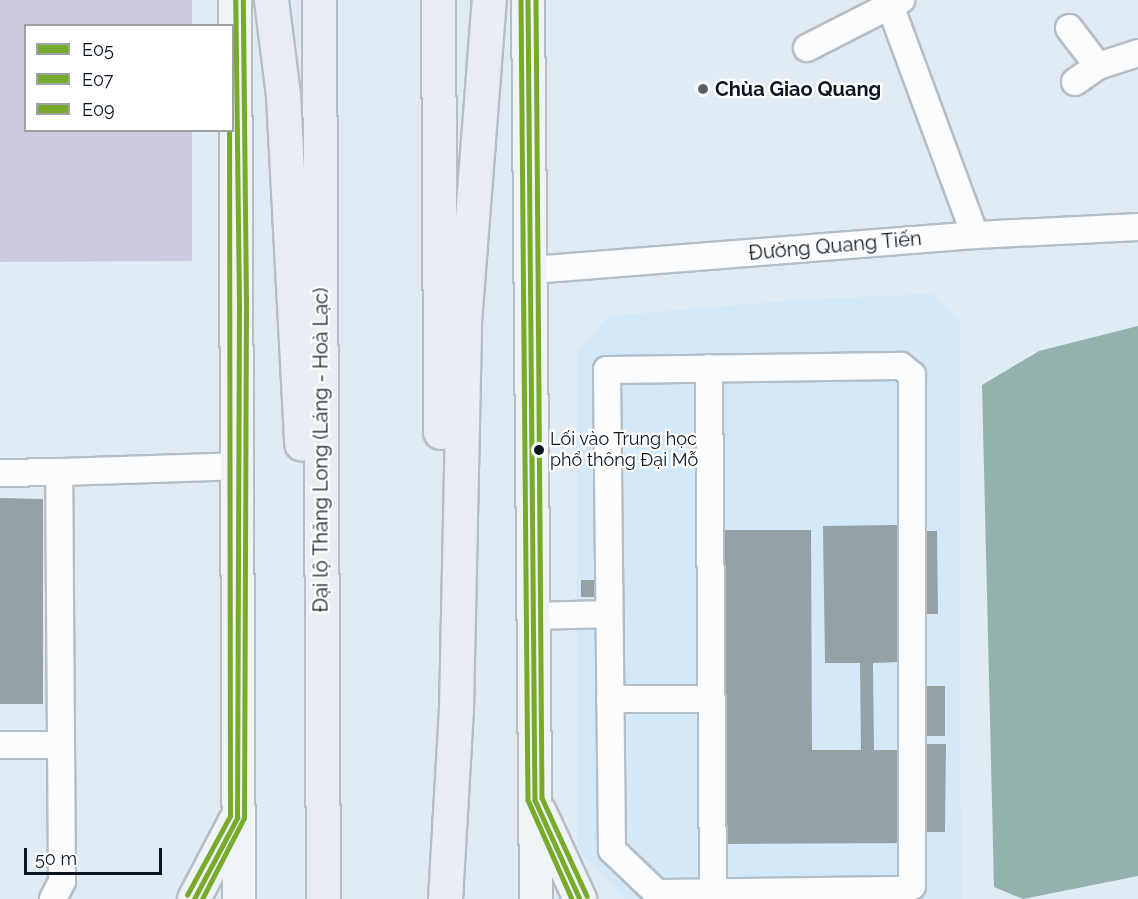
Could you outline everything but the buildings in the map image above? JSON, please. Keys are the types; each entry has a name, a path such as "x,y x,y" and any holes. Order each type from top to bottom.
{"highway":[{"path":"271,0 283,95 305,513 307,747 323,892"},
{"name":"Đại lộ Thăng Long (Láng - Hoà Lạc)","path":"319,0 323,892"},
{"path":"438,0 444,899"},
{"path":"444,899 456,709 464,322 489,0"}],"main road":[{"path":"235,0 239,899"},
{"path":"528,0 536,899"},
{"path":"535,800 579,899"},
{"path":"194,899 237,818"}],"street":[{"path":"807,48 896,4 975,235"},
{"path":"1069,28 1098,66"},
{"path":"1075,82 1098,66 1138,53"},
{"name":"Đường Quang Tiến","path":"532,270 975,235 1138,227"},
{"path":"901,366 912,375 915,879 909,888 868,895 657,893 612,850 609,614 607,370 901,366"},
{"path":"708,368 713,892"},
{"path":"0,473 238,466"},
{"path":"53,899 58,895 62,880 59,472"},
{"path":"534,616 609,614"},
{"path":"610,699 712,699"},
{"path":"0,745 61,745"}],"shaded area":[{"path":"0,0 192,0 192,24 24,24 24,132 192,132 192,261 0,262"},
{"path":"932,294 960,321 961,899 625,899 577,849 577,352 609,316 796,300"},
{"path":"1138,326 1138,876 1023,899 994,887 982,385 1039,351"}],"transit line":[{"name":"E05","path":"194,899 237,818 239,306 235,0"},
{"name":"E07","path":"202,899 244,818 246,306 243,0"},
{"name":"E07","path":"521,0 528,800 572,899"},
{"name":"E05","path":"528,0 535,800 580,899"},
{"name":"E09","path":"536,0 542,798 587,896"},
{"name":"E09","path":"187,895 230,816 229,132"}],"place":[{"name":"Chùa Giao Quang","path":"703,89"},
{"name":"Lối vào Trung học phổ thông Đại Mỗ","path":"539,450"}]}
